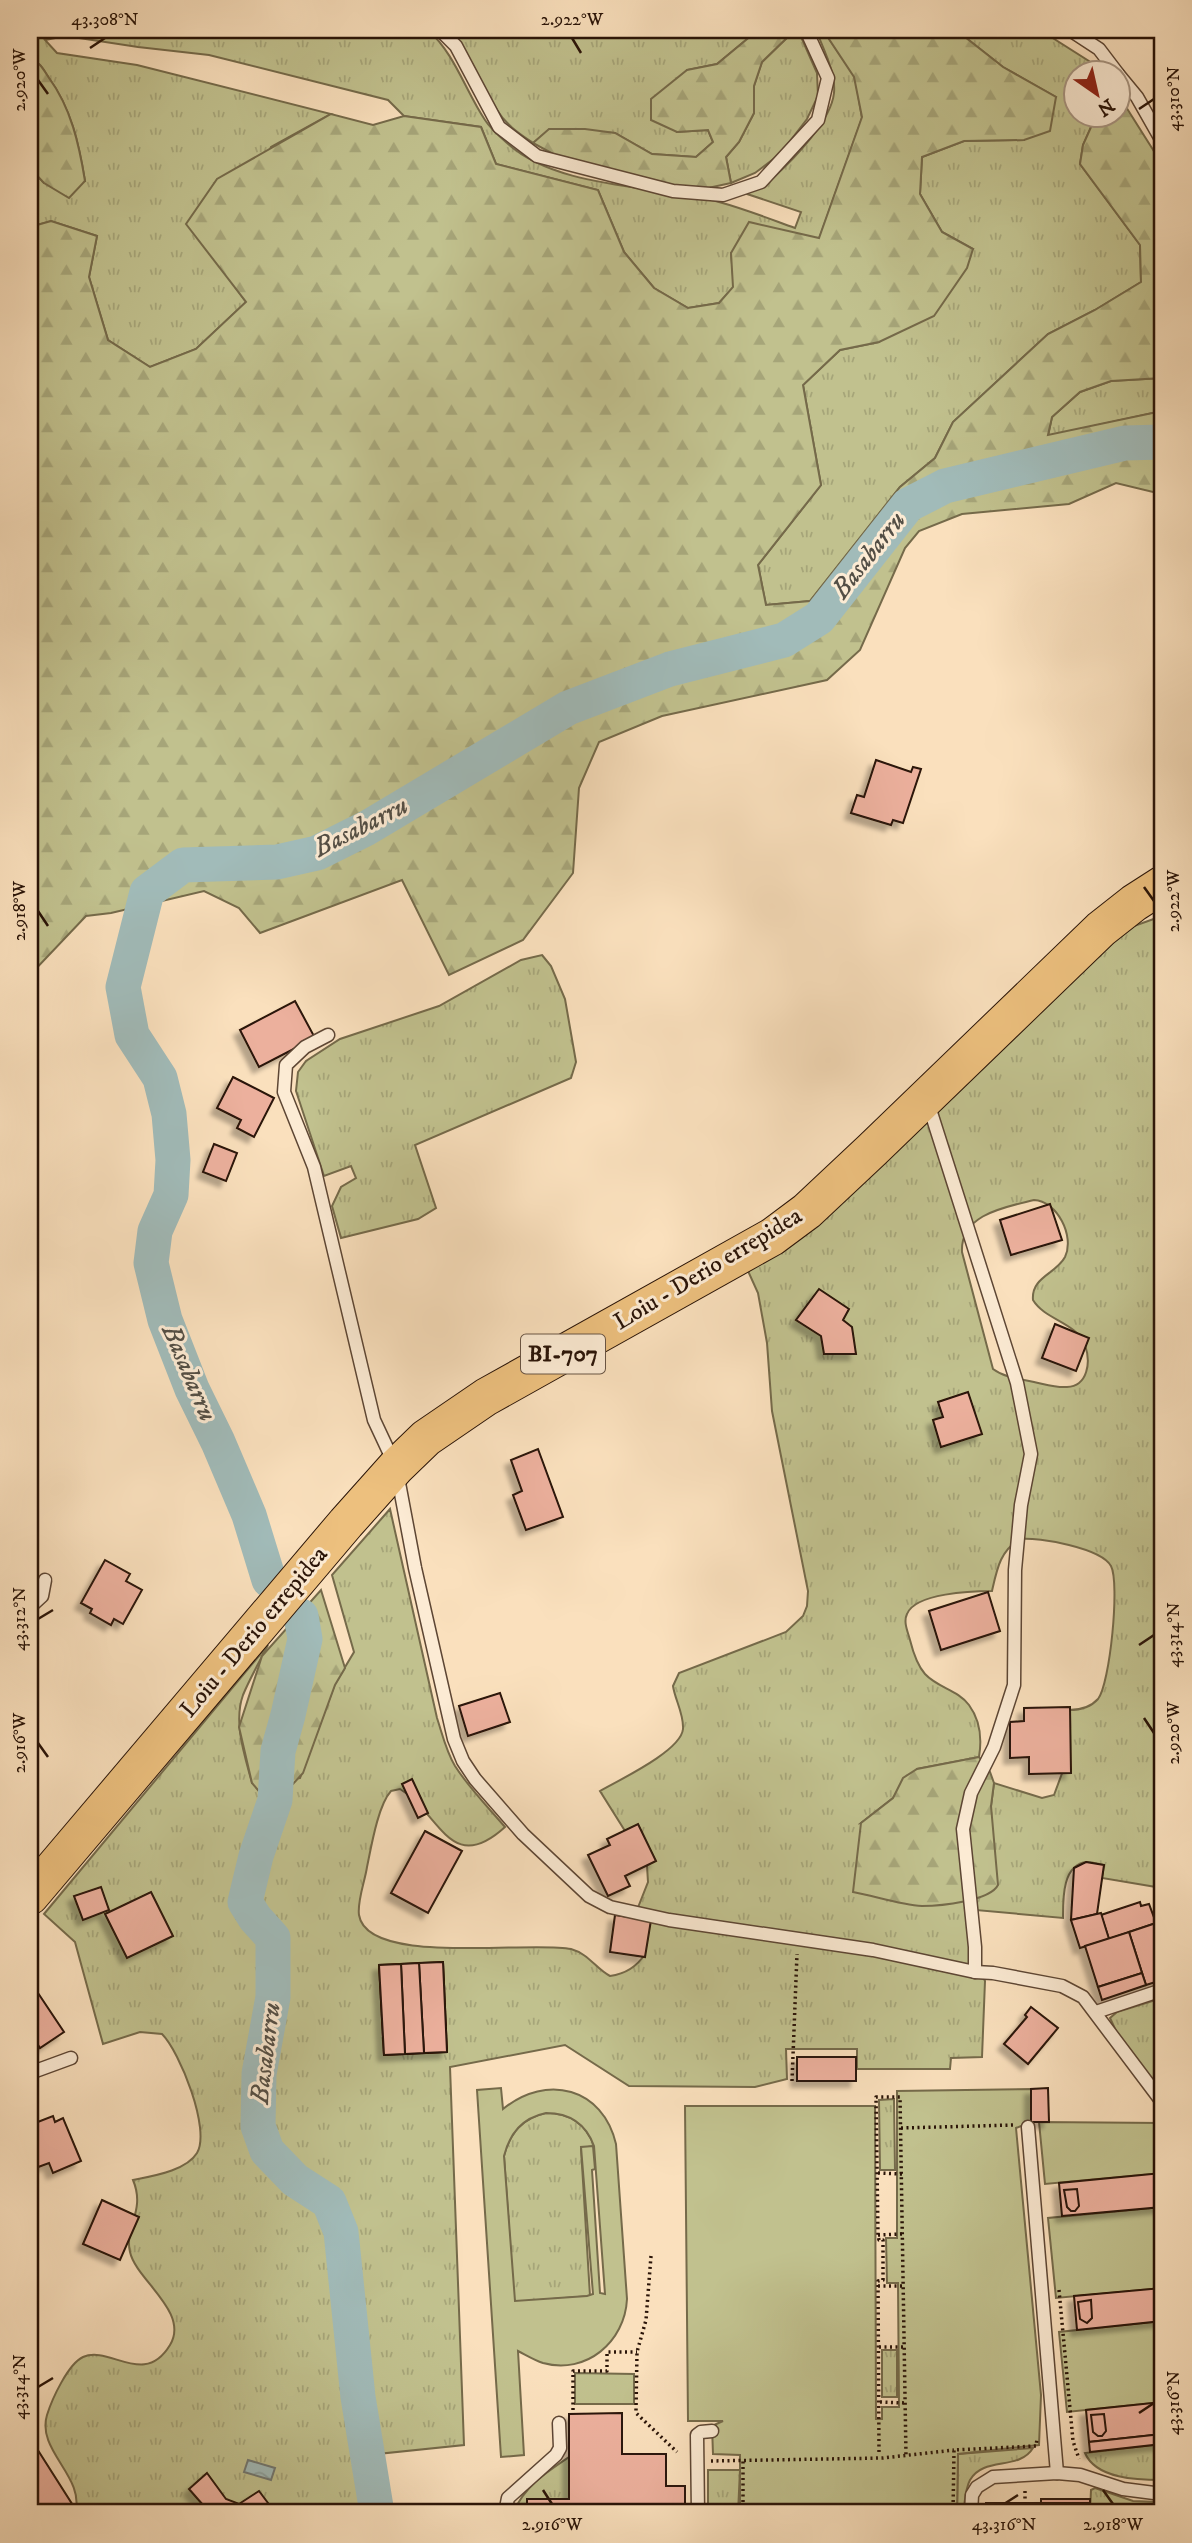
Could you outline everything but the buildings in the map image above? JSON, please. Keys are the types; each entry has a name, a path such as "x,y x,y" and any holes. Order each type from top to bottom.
{"main road":[{"name":"Loiu - Derio errepidea","path":"30,1896 346,1523 426,1438 486,1397 772,1237 807,1211 927,1099 1101,929 1134,902 1162,885"}],"lane":[{"path":"440,30 456,47 499,127 537,156 673,191 723,195 761,182 818,120 828,78 806,30"},
{"path":"1070,30 1099,49 1107,60"},
{"path":"1132,91 1162,141"},
{"path":"328,1035 305,1047 286,1065 284,1091 314,1167 374,1420 396,1467 415,1568 454,1739 463,1761 475,1779 523,1833 589,1896 610,1907 669,1920 873,1950 975,1972 1062,1986 1083,1997 1096,2012 1162,2102"},
{"path":"927,1099 1017,1383 1031,1454 1021,1505 1015,1570 1014,1685 994,1747 971,1793 963,1829 975,1972"},
{"path":"30,1608 41,1596 45,1580"},
{"path":"1096,2012 1162,1990"},
{"path":"30,2073 71,2057"},
{"path":"1023,2126 1057,2473"},
{"path":"505,2513 508,2498 556,2455 560,2448 559,2423"},
{"path":"698,2513 697,2435 712,2431"},
{"path":"971,2513 972,2495 985,2480 993,2477 1057,2473 1080,2475 1136,2492 1162,2494"}],"path":[{"path":"792,2081 797,1939"},
{"path":"879,2452 878,2281 883,2280 883,2240 879,2240 878,2235 876,2097 900,2097 906,2456"},
{"path":"901,2128 1023,2126"},
{"path":"878,2173 902,2174"},
{"path":"878,2235 902,2234"},
{"path":"651,2256 646,2320 636,2352 636,2413 677,2452"},
{"path":"878,2286 903,2286"},
{"path":"879,2347 904,2347"},
{"path":"573,2410 573,2371 607,2371 605,2352 636,2352"},
{"path":"880,2402 906,2403"},
{"path":"708,2462 906,2456 954,2450 1036,2446 1037,2439"},
{"path":"953,2513 954,2450"},
{"path":"743,2461 743,2513"},
{"path":"1024,2494 1025,2503"}],"green space":[{"path":"30,30 428,30 453,61 487,123 507,143 528,158 579,177 719,202 795,228 801,212 744,193 764,184 791,160 819,127 831,104 834,93 833,77 816,30 823,30 855,77 862,118 819,239 731,253 734,287 719,303 688,308 654,288 624,252 598,190 496,164 481,127 404,116 388,100 209,55 66,36 45,40 57,53 137,65 331,114 271,147 220,266 246,302 196,349 150,367 108,340 89,277 97,236 51,221 30,227 30,168 44,183 85,181 77,140 63,102 41,66 30,59"},
{"path":"449,30 758,30 717,64 687,70 677,132 708,130 713,142 696,157 652,154 615,133 550,129 533,143 501,115"},
{"path":"758,30 795,30 762,62 754,86 754,113 739,142 726,157 731,183 699,190 626,178 555,155 533,143 549,129 585,129 615,133 652,154 696,157 713,142 708,130 677,132 651,120 651,99 687,70 717,64"},
{"path":"798,30 817,73 818,96 807,119 780,154 755,173 731,183 726,157 739,142 754,113 754,86 762,62"},
{"path":"823,30 956,30 1003,67 1056,97 1050,131 1024,140 964,141 922,157 920,194 942,232 973,249 967,268 934,316 879,342 840,350 803,385 821,485 758,565 766,605 810,601 900,487 935,458 953,422 1048,334 1141,282 1140,245 1080,164 1083,145 1090,130 1132,130 1132,116 1162,164 1162,378 1111,381 1080,392 1052,417 1048,435 1162,411 1162,489 1153,492 1116,483 1069,504 962,514 919,531 905,548 860,650 827,680 662,716 599,742 579,788 573,873 523,940 449,975 402,880 260,933 239,908 204,891 111,913 86,916 30,975 30,227 51,221 97,236 89,277 108,340 150,367 196,349 246,302 186,224 217,179 331,114 373,125 404,116 481,127 496,164 598,190 624,252 654,288 688,308 719,303 733,287 731,253 749,222 819,238 862,117 854,77"},
{"path":"956,30 1040,30 1087,60 1062,60 1062,130 1090,130 1083,145 1080,164 1140,245 1141,282 1048,334 953,422 935,458 900,487 810,601 766,605 758,565 821,485 803,385 840,350 879,342 973,249 942,232 920,194 922,157 964,141 1024,140 1056,97 1003,67"},
{"path":"30,59 41,66 57,90 77,140 85,181 69,198 44,183 30,168"},
{"path":"1162,378 1162,411 1048,436 1052,417 1080,392 1111,381"},
{"path":"1162,916 1162,1888 1102,1878 1104,1865 1087,1862 1079,1864 1068,1876 1063,1918 965,1909 970,1951 985,1981 982,2057 951,2058 950,2069 857,2069 857,2049 786,2049 787,2079 755,2087 629,2086 565,2045 450,2067 464,2445 378,2454 392,2513 75,2513 77,2500 74,2488 48,2440 45,2428 47,2415 66,2374 83,2357 104,2356 138,2365 160,2357 170,2345 174,2333 168,2308 134,2263 130,2252 130,2235 137,2201 133,2180 168,2172 192,2159 200,2142 200,2127 185,2073 162,2034 140,2032 103,2044 75,1942 44,1914 268,1645 240,1706 243,1751 252,1783 300,1778 335,1684 354,1652 332,1575 390,1509 437,1718 447,1748 460,1774 505,1827 486,1841 471,1846 458,1843 447,1836 414,1800 400,1789 391,1791 382,1806 376,1827 360,1897 359,1915 369,1931 390,1941 453,1948 571,1949 583,1954 610,1976 634,1967 645,1954 637,1910 648,1882 647,1866 600,1791 648,1764 680,1738 683,1723 673,1686 679,1673 786,1632 803,1616 807,1606 808,1591 772,1411 767,1343 758,1293 748,1271 1120,931","holes":["1034,1200 1050,1206 1057,1213 1068,1239 1065,1257 1036,1286 1033,1300 1038,1307 1075,1331 1085,1345 1088,1359 1086,1372 1084,1378 1074,1386 1054,1386 1013,1378 993,1369 962,1252 963,1239 968,1229 977,1221 987,1214","1020,1539 1055,1542 1083,1549 1105,1560 1111,1566 1114,1576 1110,1655 1102,1690 1092,1705 1069,1710 1064,1768 1054,1795 1042,1798 994,1783 991,1806 861,1823 893,1798 917,1769 979,1757 979,1730 973,1711 964,1700 930,1679 922,1670 912,1649 906,1617 912,1607 932,1597 992,1591 1004,1555"]},
{"path":"542,955 551,966 565,999 576,1062 571,1078 415,1145 436,1208 418,1219 341,1238 332,1206 341,1187 356,1178 351,1166 324,1176 296,1091 298,1072 306,1061 340,1039 439,1006 521,960"},
{"path":"321,1590 345,1668 335,1685 303,1773 293,1784 273,1795 262,1795 252,1783 239,1727 262,1656"},
{"path":"979,1757 994,1783 991,1806 998,1885 975,1899 922,1906 853,1892 861,1823 893,1798 903,1778 917,1769"},
{"path":"1162,1998 1162,2094 1117,2033 1110,2018 1117,2012"},
{"path":"501,2088 503,2109 537,2091 555,2089 571,2092 586,2099 599,2110 609,2125 616,2144 627,2299 625,2315 611,2341 600,2352 574,2364 543,2363 518,2351 524,2455 501,2457 477,2090","holes":["555,2114 576,2121 591,2138 594,2146 605,2294 600,2293 592,2170 595,2169 593,2146 581,2147 593,2294 515,2301 504,2156 510,2140 524,2123 538,2115"]},
{"path":"1031,2089 1031,2122 1016,2128 1041,2395 1039,2445 958,2454 957,2513 740,2513 740,2455 713,2454 712,2426 723,2421 688,2421 685,2106 875,2106 876,2419 882,2419 882,2407 899,2407 898,2283 887,2283 886,2238 897,2238 897,2091"},
{"path":"894,2099 895,2170 880,2170 879,2100"},
{"path":"546,2113 562,2115 576,2121 591,2138 594,2146 581,2148 590,2296 514,2302 504,2156 518,2128 530,2119"},
{"path":"1039,2122 1162,2123 1162,2173 1045,2184"},
{"path":"1162,2207 1162,2288 1056,2298 1048,2218"},
{"path":"1162,2321 1162,2402 1067,2412 1059,2332"},
{"path":"882,2350 897,2350 897,2397 882,2397"},
{"path":"575,2373 634,2374 634,2404 575,2404"},
{"path":"1162,2444 1162,2480 1130,2478 1108,2473 1090,2462 1085,2453"},
{"path":"1033,2448 1019,2459 992,2465 976,2473 968,2484 963,2513 957,2513 958,2454"},
{"path":"569,2457 569,2499 527,2500 527,2513 513,2513 530,2488"},
{"path":"708,2470 740,2470 738,2513 708,2513"},
{"path":"1095,2488 1133,2501 1158,2502 1155,2513 1090,2513 1091,2490"}],"water":[{"path":"248,2460 275,2468 271,2480 244,2472"}],"waterway":[{"name":"Basabarru","path":"269,1580 249,1515 192,1389 165,1320 151,1263 155,1231 171,1195 173,1160 169,1114 160,1078 132,1035 123,987 147,892 183,865 277,862 317,853 367,828 568,708 670,669 784,640 819,618 908,505 945,486 1125,443 1162,442"},
{"name":"Basabarru","path":"301,1616 305,1639 278,1751 275,1800 256,1856 245,1902 273,1938 273,1997 259,2074 258,2126 267,2151 295,2180 329,2202 341,2232 358,2397 377,2513"}]}
